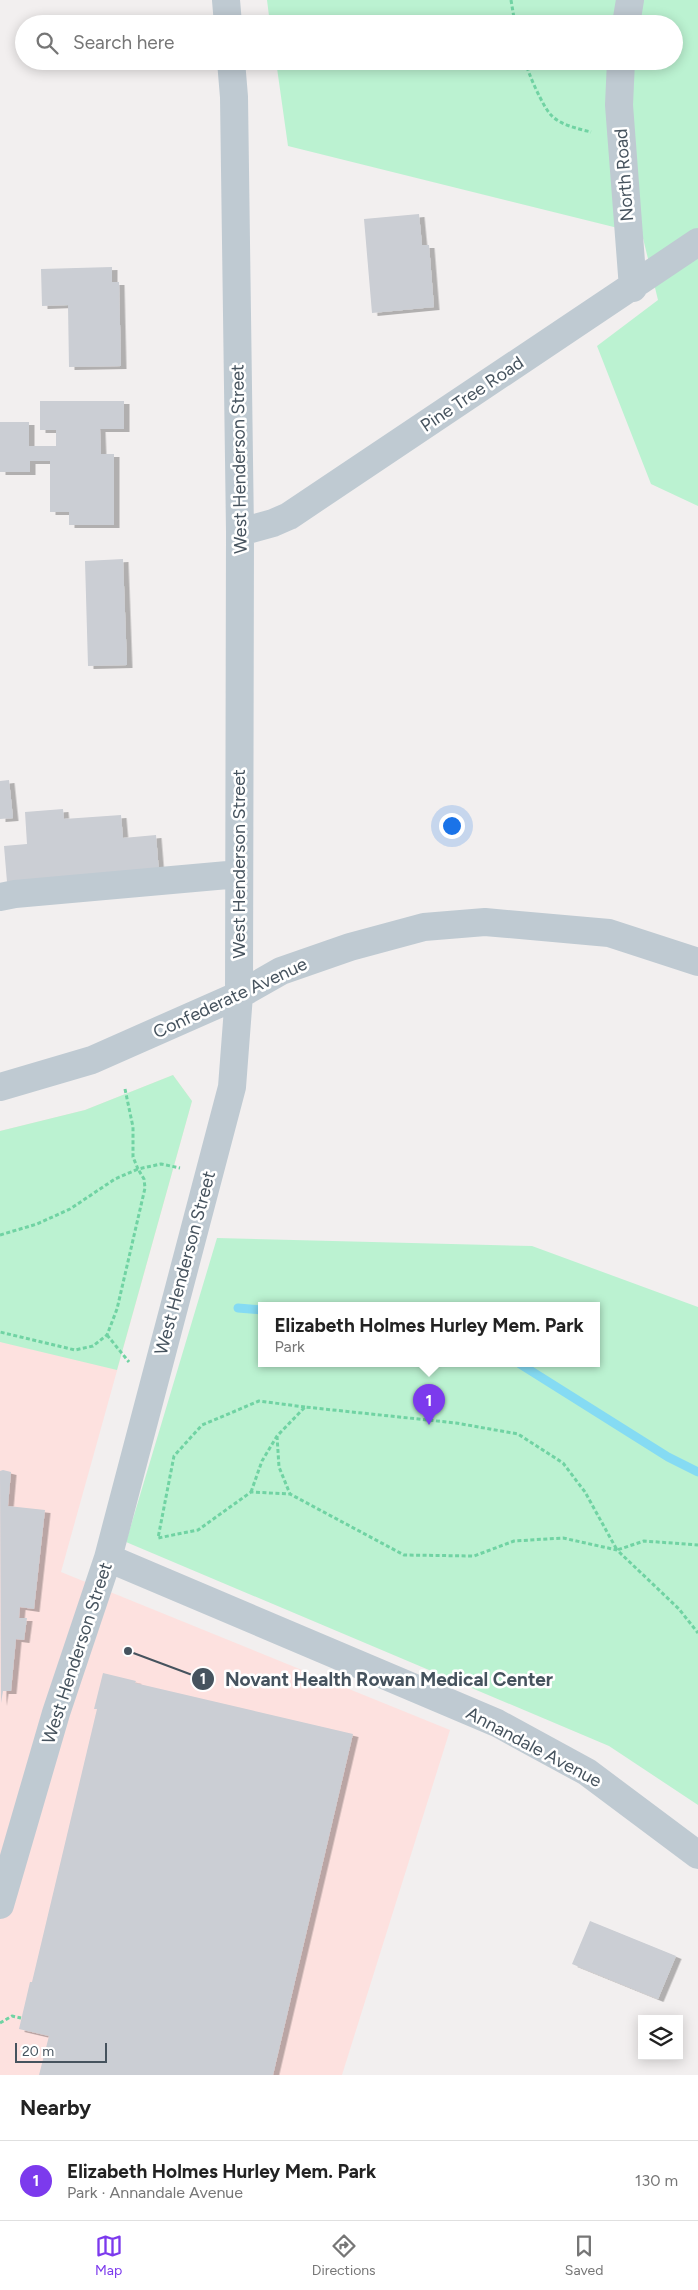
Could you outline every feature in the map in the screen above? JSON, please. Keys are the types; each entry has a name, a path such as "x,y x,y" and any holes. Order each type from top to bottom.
{"street":[{"path":"226,0 227,15"},
{"path":"628,15 630,0"},
{"name":"West Henderson Street","path":"0,1905 56,1713 108,1558 232,1087 239,995 240,532 234,97 232,70"},
{"name":"North Road","path":"621,70 619,105 633,288"},
{"name":"Pine Tree Road","path":"240,532 266,526 289,516 633,288 698,242"},
{"path":"0,898 15,894 239,874"},
{"name":"Confederate Avenue","path":"0,1087 92,1060 239,995 281,971 350,947 424,927 485,922 609,933 698,962"},
{"name":"Annandale Avenue","path":"108,1558 498,1723 587,1772 698,1855"}],"path":[{"path":"511,0 514,15"},
{"path":"527,70 551,116 574,128 621,139"},
{"path":"0,1332 75,1350 93,1346 107,1335 117,1309 145,1188 144,1179 133,1157 133,1127 125,1089"},
{"path":"0,1235 37,1224 70,1209 115,1179 138,1170 161,1164 185,1170"},
{"path":"107,1335 129,1362"},
{"path":"305,1407 277,1436 262,1461 251,1492 198,1530 158,1538 174,1456 202,1425 260,1402 456,1423 518,1434 563,1463 585,1492 617,1550 679,1609 698,1633"},
{"path":"277,1436 280,1467 290,1494"},
{"path":"251,1492 290,1494 404,1556 474,1556 514,1541 563,1538 617,1550 644,1541 698,1545"},
{"path":"0,2022 12,2016 21,2018"}],"shaded area":[{"path":"173,1075 192,1101 61,1572 450,1730 342,2075 0,2075 0,1131 85,1110"}],"green space":[{"path":"267,0 698,0 698,506 651,484 597,346 658,300 642,234 288,146 277,70 683,70 683,15 269,15"},
{"path":"173,1075 192,1101 117,1370 0,1342 0,1131 85,1110"},
{"path":"217,1238 532,1246 698,1307 698,1805 609,1746 126,1542"}],"building":[{"path":"419,214 422,245 429,245 434,307 372,313 364,219"},
{"path":"112,267 112,282 119,282 121,366 69,367 68,305 42,306 41,269"},
{"path":"40,401 124,401 124,429 100,429 101,454 114,454 114,525 69,525 69,512 50,512 50,461 30,461 30,472 0,472 0,422 29,422 29,446 56,446 56,430 40,430"},
{"path":"123,559 127,665 88,666 85,561"},
{"path":"9,780 13,818 0,819 0,781"},
{"path":"63,809 64,819 121,815 123,838 156,835 159,872 7,882 4,846 27,844 25,812"},
{"path":"0,1471 11,1472 8,1506 45,1510 34,1609 20,1607 19,1618 27,1618 24,1640 16,1639 11,1691 3,1691 1,1703"},
{"path":"103,1673 136,1681 135,1683 353,1734 273,2075 39,2075 49,2036 19,2029 97,1709 94,1709"},
{"path":"590,1921 676,1956 658,1999 572,1964"}],"waterway":[{"path":"238,1308 258,1310"},
{"path":"525,1367 668,1457 698,1472"}],"place":[{"name":"Elizabeth Holmes Hurley Mem. Park","path":"429,1425"},
{"name":"Novant Health Rowan Medical Center","path":"128,1651"}]}
